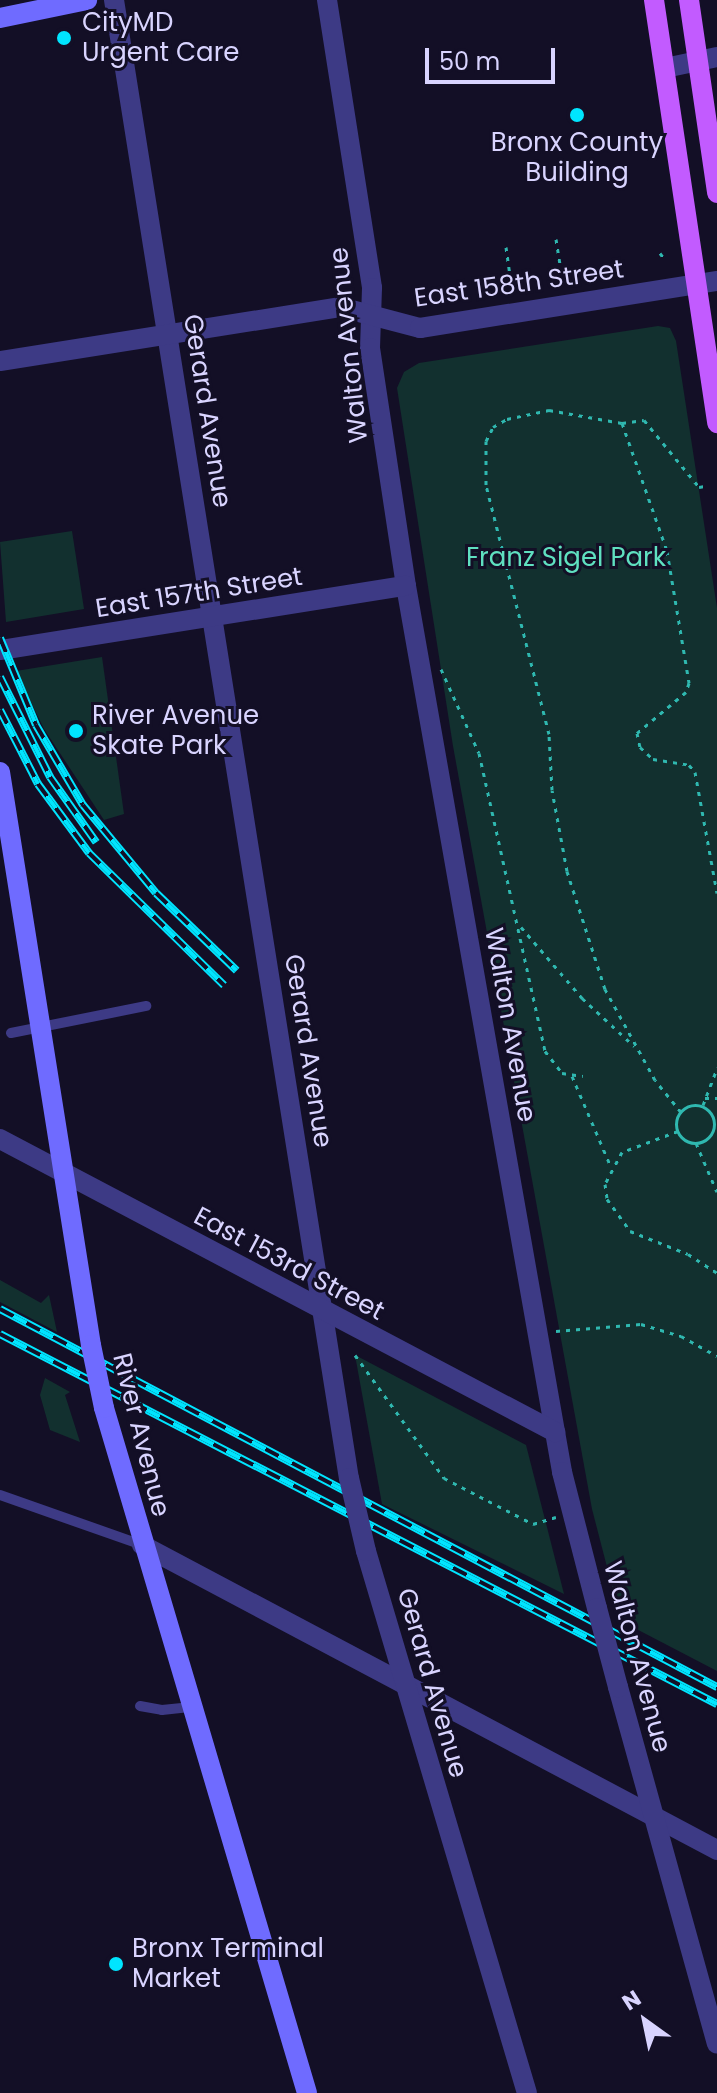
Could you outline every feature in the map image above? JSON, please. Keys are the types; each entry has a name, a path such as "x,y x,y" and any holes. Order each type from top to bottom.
{"main road":[{"path":"0,18 87,0"},
{"path":"654,0 717,423"},
{"path":"689,0 708,59 717,193"},
{"name":"River Avenue","path":"0,772 61,1174 104,1408 142,1545 307,2093"}],"street":[{"name":"Gerard Avenue","path":"114,0 349,1478 366,1551 404,1683 527,2093"},
{"name":"Walton Avenue","path":"327,0 372,288 370,348 406,586 555,1432 571,1512 717,2044"},
{"path":"665,68 708,59"},
{"name":"East 158th Street","path":"0,361 340,307 420,328 717,281"},
{"name":"East 157th Street","path":"0,650 406,586"},
{"name":"East 153rd Street","path":"0,1139 61,1174 555,1432"},
{"path":"142,1545 717,1850"}],"lane":[{"path":"11,1033 146,1006"},
{"path":"0,1495 142,1545"},
{"path":"140,1706 162,1710 192,1707"}],"path":[{"path":"556,239 562,275"},
{"path":"506,247 511,284"},
{"path":"678,1131 681,1112 637,1048 605,989 567,871 552,790 549,734 492,518 485,456 493,427 530,412 570,411 622,423 644,420 699,487 705,486"},
{"path":"622,423 667,551 689,683 686,692 637,733 640,747 653,759 689,765 695,772 717,893"},
{"path":"435,659 479,753 545,1051 562,1073 583,1076"},
{"path":"519,925 582,998 637,1048"},
{"path":"702,1107 717,1068"},
{"path":"572,1076 611,1167"},
{"path":"705,1098 717,1098"},
{"path":"681,1112 702,1107"},
{"path":"696,1143 714,1128 712,1115 702,1107"},
{"path":"678,1131 634,1145 611,1167 605,1184 607,1199 630,1231 688,1254 717,1273"},
{"path":"678,1131 696,1143 717,1192"},
{"path":"555,1331 641,1324 681,1336 717,1356"},
{"path":"355,1355 444,1478 533,1524 571,1512"}],"green space":[{"name":"Franz Sigel Park","path":"658,326 670,328 676,341 717,608 717,1671 621,1621 592,1509 453,746 397,388 404,372 419,363"},
{"path":"72,531 84,609 6,622 0,542"},
{"name":"River Avenue Skate Park","path":"102,657 124,814 104,820 44,729 16,671"},
{"path":"0,1280 41,1303 49,1295 57,1332 0,1302"},
{"path":"355,1355 526,1445 564,1594 382,1504"},
{"path":"45,1378 70,1392 65,1395 80,1442 50,1430 40,1395"}],"railway":[{"path":"0,638 36,725 83,805 156,893 237,971"},
{"path":"0,677 50,777 96,842"},
{"path":"0,710 38,784 89,853 224,985"},
{"path":"0,1309 717,1687"},
{"path":"0,1334 717,1704"}],"place":[{"name":"CityMD Urgent Care","path":"64,38"},
{"name":"Bronx County Building","path":"577,115"},
{"name":"River Avenue Skate Park","path":"76,731"},
{"name":"Bronx Terminal Market","path":"116,1964"}]}
